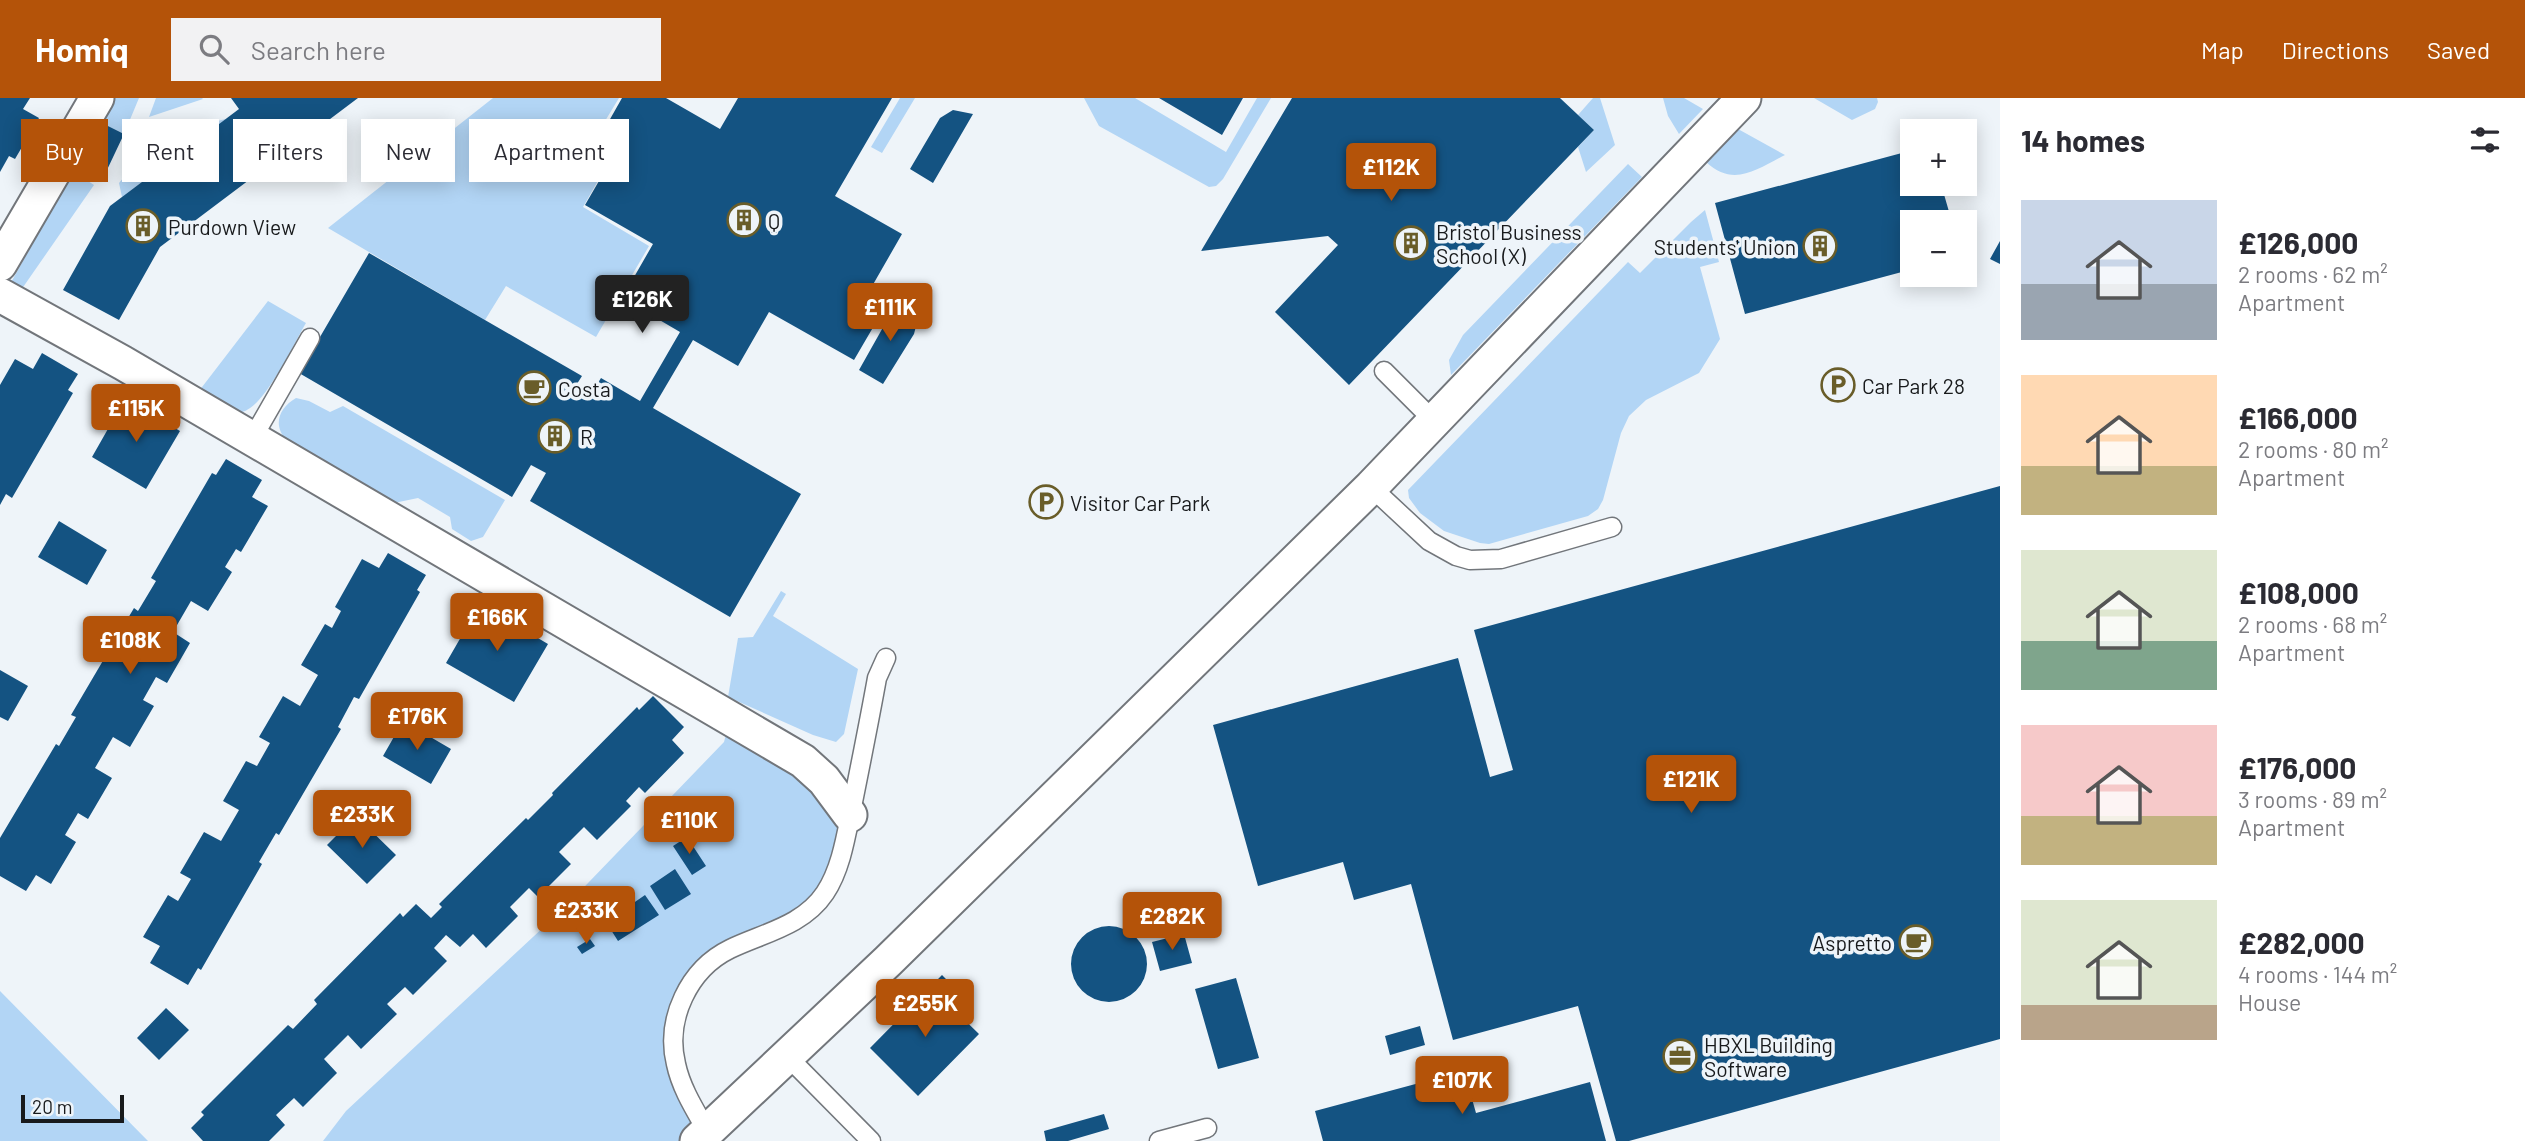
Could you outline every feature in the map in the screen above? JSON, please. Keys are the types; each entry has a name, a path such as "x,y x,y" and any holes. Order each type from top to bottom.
{"street":[{"path":"0,264 97,98"},
{"path":"702,1136 788,1057 1371,487 1744,98"},
{"path":"0,295 123,363 803,761 824,780 850,815"}],"lane":[{"path":"252,439 310,338"},
{"path":"1384,371 1434,421"},
{"path":"1371,487 1429,541 1455,556 1470,560 1501,559 1612,527"},
{"path":"702,1136 676,1064 674,1032 681,1002 696,976 718,955 790,924 815,905 832,879 846,838 877,678 886,658"},
{"path":"788,1057 870,1141"},
{"path":"1159,1141 1207,1128"}],"shaded area":[{"path":"112,98 139,98 130,119 122,119 122,133 108,126 108,119 102,119"},
{"path":"156,98 202,98 203,99 149,117"},
{"path":"493,98 619,98 606,119 469,119 469,182 597,182 583,207 649,246 596,337 506,286 485,320 328,228 386,182 455,182 455,128"},
{"path":"900,98 915,98 882,153 871,147"},
{"path":"1084,98 1135,98 1226,152 1257,98 1271,98 1223,179 1216,186 1209,187 1099,126"},
{"path":"1593,98 1600,98 1615,145 1586,172 1578,147 1594,130 1578,115"},
{"path":"1663,98 1684,98 1703,109 1679,134 1668,116"},
{"path":"1814,98 1877,98 1878,102 1875,109 1852,120"},
{"path":"1738,129 1785,155 1746,174 1726,174 1716,170 1706,162"},
{"path":"1628,164 1642,177 1451,375 1449,360 1463,335"},
{"path":"122,180 122,182 142,182 122,197 119,183"},
{"path":"67,182 90,182 94,185 19,293 9,286"},
{"path":"1705,210 1719,262 1700,267 1720,339 1699,373 1646,400 1629,416 1621,433 1603,500 1598,509 1588,516 1489,544 1444,531 1420,513 1409,498 1408,490 1628,262 1640,273"},
{"path":"268,301 306,323 267,390 247,410 238,412 199,391"},
{"path":"296,398 309,401 330,412 343,406 505,500 483,537 471,541 452,529 450,517 418,498 394,503 287,441 280,429 279,417 285,407"},
{"path":"781,591 786,594 773,616 858,669 844,734 836,742 813,735 728,697 738,638 753,637"},
{"path":"730,719 850,815 825,893 718,955 676,1016 697,1141 323,1141 346,1111 562,910 724,742"},
{"path":"0,991 148,1141 0,1141"}],"building":[{"path":"0,98 30,98 23,109 39,118 21,119 21,149 15,159 9,156 0,172"},
{"name":"Purdown View","path":"231,98 358,98 330,119 233,119 233,182 246,182 160,247 119,320 63,290 110,206 142,182 219,182 219,124 239,109"},
{"path":"622,98 666,98 720,129 738,98 892,98 835,196 902,234 863,302 882,312 854,360 769,312 738,366 693,340 653,408 801,494 730,617 530,501 546,473 531,465 512,497 299,373 369,253 582,376 575,387 590,396 601,378 640,401 680,332 622,298 653,244 585,205 598,182 629,182 629,119 610,119"},
{"path":"1159,98 1243,98 1222,135"},
{"name":"Bristol Business School (X)","path":"1292,98 1560,98 1594,130 1349,385 1275,312 1338,245 1328,236 1201,251"},
{"path":"953,110 973,114 933,183 910,169 940,118"},
{"path":"108,126 122,133 108,168"},
{"name":"Students' Union","path":"1900,153 1900,196 1944,196 1949,210 1900,210 1900,272 1745,314 1715,203"},
{"path":"2000,241 2000,264 1990,259"},
{"path":"899,299 913,310 916,326 914,334 883,384 859,370"},
{"path":"42,353 78,374 68,390 73,393 12,498 6,494 0,505 0,385 15,359 33,369"},
{"path":"125,399 180,431 146,489 92,457"},
{"path":"226,459 262,480 252,497 268,506 241,552 236,549 225,567 232,572 208,611 191,601 173,632 190,643 167,683 156,677 143,700 154,706 130,747 113,737 95,768 112,778 88,819 78,813 65,835 76,842 51,884 36,875 26,891 0,876 0,838 56,744 59,746 76,717 71,715 134,608 138,611 156,581 151,578 212,473 216,475"},
{"path":"2000,486 2000,1039 1629,1141 1616,1141 1578,1006 1453,1040 1411,884 1354,900 1343,862 1258,886 1213,725 1458,658 1490,777 1513,770 1474,630"},
{"path":"59,521 107,550 87,585 38,557"},
{"path":"388,553 426,575 417,590 420,592 359,699 354,697 338,727 341,729 279,835 276,833 259,862 262,864 201,970 198,968 188,985 150,963 160,946 143,937 168,895 178,901 191,879 180,873 204,832 221,841 239,810 223,801 246,761 257,766 270,743 259,737 283,696 300,706 318,675 301,665 325,624 332,628 341,611 335,607 362,559 379,568"},
{"path":"480,604 548,644 514,702 446,663"},
{"path":"0,670 28,686 8,721 0,717"},
{"path":"653,696 684,727 672,740 684,753 645,793 639,787 626,801 631,806 597,840 584,827 559,852 571,864 538,897 529,888 510,907 518,916 486,948 473,934 460,947 446,935 434,948 447,961 413,995 405,987 387,1004 397,1014 361,1049 348,1035 324,1059 337,1073 303,1107 294,1098 276,1115 285,1125 269,1141 203,1141 191,1128 204,1115 201,1112 288,1025 293,1029 317,1004 314,1000 400,913 403,917 416,904 431,918 442,907 439,904 526,818 528,820 637,707 639,710"},
{"path":"403,721 451,749 431,784 383,756"},
{"path":"356,816 396,855 367,884 327,845"},
{"path":"687,837 706,866 692,875 673,846"},
{"path":"675,869 691,894 665,910 650,886"},
{"path":"645,895 659,915 618,941 606,922"},
{"path":"1117,926 1130,932 1141,943 1147,956 1145,979 1130,996 1117,1002 1101,1002 1088,996 1073,979 1071,956 1077,943 1094,928"},
{"path":"1184,934 1192,963 1160,971 1152,942"},
{"path":"590,939 595,946 582,954 577,947"},
{"path":"942,975 955,988 944,1000 979,1034 918,1096 870,1048"},
{"path":"1236,978 1259,1058 1218,1069 1195,989"},
{"path":"166,1008 189,1030 159,1060 137,1038"},
{"path":"1420,1026 1425,1045 1390,1055 1385,1036"},
{"path":"1464,1071 1476,1113 1590,1082 1606,1141 1323,1141 1315,1111"},
{"path":"1104,1114 1109,1129 1068,1141 1046,1141 1044,1131"}],"place":[{"name":"Q","path":"744,220"},
{"name":"Purdown View","path":"143,226"},
{"name":"Bristol Business School (X)","path":"1411,243"},
{"name":"Students' Union","path":"1820,246"},
{"name":"Car Park 28","path":"1838,385"},
{"name":"Costa","path":"534,388"},
{"name":"R","path":"555,436"},
{"name":"Visitor Car Park","path":"1046,502"},
{"name":"Aspretto","path":"1916,942"},
{"name":"HBXL Building Software","path":"1680,1056"}]}
